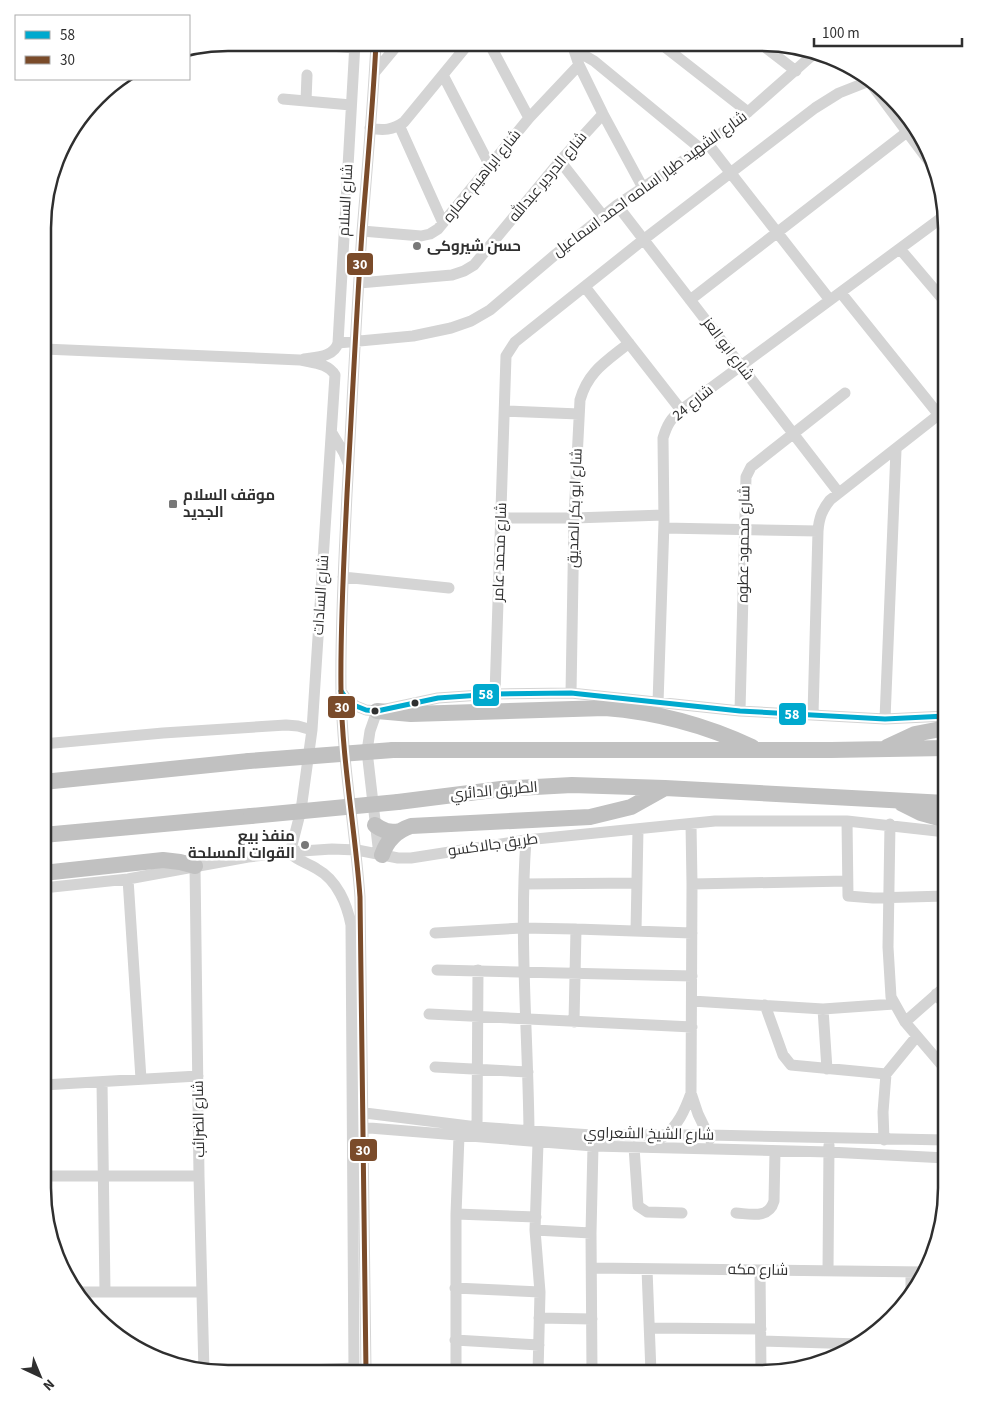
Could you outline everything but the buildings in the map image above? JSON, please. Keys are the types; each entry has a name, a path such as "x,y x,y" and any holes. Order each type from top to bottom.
{"highway":[{"path":"377,711 410,714 605,708 628,710 694,724 756,749"},
{"path":"883,749 915,734 938,730"},
{"path":"51,781 249,761 393,750 938,748"},
{"name":"الطريق الدائري","path":"51,834 398,802 466,792 537,786 599,785 938,803"},
{"path":"375,825 384,830 394,832 417,825 576,818 604,815 630,807 665,788"},
{"path":"897,800 921,813 938,818"},
{"path":"381,855 390,839 400,830"},
{"path":"51,872 163,860 195,866"}],"street":[{"path":"494,51 529,118"},
{"path":"575,51 579,64 603,114 643,188"},
{"path":"580,51 704,146 730,174 830,300"},
{"path":"670,51 748,112"},
{"name":"شارع السلام","path":"338,343 354,52"},
{"name":"شارع السلام","path":"354,1365 360,906 357,850 346,778 341,691 343,577 355,342 376,52"},
{"path":"375,72 392,52"},
{"path":"370,128 390,129 400,125 461,52"},
{"path":"771,52 796,71"},
{"name":"شارع الشهيد طيار اسامه احمد اسماعيل","path":"338,343 430,333 451,328 490,310 617,205 704,146 748,112 809,58"},
{"name":"شارع ابراهيم عماره","path":"362,231 421,236 430,234 438,229 529,118 579,64"},
{"path":"306,101 307,75"},
{"path":"443,75 490,166"},
{"name":"شارع محمد عامر","path":"495,694 506,356 509,349 515,342 643,240 821,104 839,93 862,83"},
{"path":"283,99 351,105"},
{"path":"888,105 916,144"},
{"name":"شارع الدردير عبدالله","path":"359,283 452,275 474,265 560,161 603,114"},
{"path":"400,125 443,223"},
{"path":"690,300 907,132"},
{"path":"560,161 603,216"},
{"name":"شارع ابو العز","path":"617,205 839,493"},
{"name":"شارع 24","path":"658,702 664,528 663,438 666,427 673,417 682,410 937,221"},
{"path":"900,249 938,294"},
{"path":"585,286 682,410"},
{"path":"841,293 938,406"},
{"path":"51,348 300,360 330,354 336,350 338,343"},
{"name":"شارع ابو بكر الصديق","path":"571,693 574,518 580,400 584,386 592,375 630,343"},
{"name":"شارع السادات","path":"290,853 301,810 312,730 335,375 329,368 300,360"},
{"name":"شارع محمود عطوه","path":"740,711 746,477 752,467 845,392"},
{"path":"505,411 580,414"},
{"path":"813,714 818,531 823,509 839,493 938,416"},
{"path":"332,434 349,464"},
{"path":"885,719 896,450"},
{"path":"501,518 664,515"},
{"path":"664,528 744,528 818,531"},
{"path":"343,577 449,588"},
{"path":"341,691 347,700 356,706 366,710 377,711 438,698 495,694 571,693 740,711 885,719 938,716"},
{"path":"377,711 370,731 367,751 375,825 381,855"},
{"path":"51,743 163,733 286,725 312,730"},
{"name":"طريق جالاكسو","path":"51,887 128,879 248,857 332,849 357,850 398,858 411,858 526,840 715,821 848,821 890,824 938,831"},
{"path":"848,821 847,895 850,898 938,896"},
{"path":"652,1147 677,1122 686,1108 691,1093 691,824"},
{"path":"890,824 888,947 891,997 905,1022 938,1061"},
{"path":"636,931 638,829"},
{"path":"526,840 522,928 529,1131"},
{"name":"شارع السلام","path":"290,853 295,858 320,870 328,877 341,894 349,914 358,1112"},
{"name":"شارع الضرائب","path":"195,866 204,1363"},
{"path":"128,879 141,1080"},
{"path":"692,884 847,881"},
{"path":"524,884 637,883"},
{"path":"434,933 522,928 692,933"},
{"path":"574,1022 576,929"},
{"path":"437,970 692,976"},
{"path":"477,1126 478,970"},
{"path":"905,1022 936,994 938,996"},
{"path":"692,1001 823,1009 894,1004"},
{"path":"765,1005 786,1061 791,1065 886,1074"},
{"path":"823,1009 827,1069"},
{"path":"429,1014 692,1027"},
{"path":"884,1140 883,1112 886,1074 917,1036"},
{"path":"435,1067 528,1072"},
{"path":"51,1085 198,1076"},
{"path":"102,1082 105,1292"},
{"path":"691,1093 698,1114 716,1149"},
{"name":"شارع الشيخ الشعراوي","path":"358,1112 529,1131 592,1134 708,1134 938,1140"},
{"name":"شارع السلام","path":"358,1127 366,1365"},
{"name":"شارع الشيخ الشعراوي","path":"358,1127 593,1146 829,1152 938,1158"},
{"path":"456,1365 456,1214 460,1136"},
{"path":"828,1271 829,1138"},
{"path":"538,1143 535,1230 540,1292 538,1365"},
{"path":"592,1365 591,1233 593,1146"},
{"path":"634,1147 638,1206 647,1212 682,1213"},
{"path":"736,1213 762,1214 768,1212 772,1207 774,1201 775,1151"},
{"path":"51,1176 199,1176"},
{"path":"456,1214 536,1217"},
{"path":"535,1230 591,1233"},
{"name":"شارع مكه","path":"592,1268 916,1272"},
{"path":"648,1269 651,1365"},
{"path":"760,1270 761,1365"},
{"path":"911,1272 911,1280"},
{"path":"455,1288 540,1292"},
{"path":"86,1292 202,1292"},
{"path":"539,1318 592,1319"},
{"path":"650,1328 760,1329"},
{"path":"456,1340 539,1345"},
{"path":"760,1341 844,1344"}],"transit line":[{"name":"30","path":"366,1365 360,897 344,743 341,666 356,330 376,52"},
{"name":"58","path":"341,691 347,700 356,706 366,710 377,711 438,698 495,694 571,693 740,711 885,719 938,716"}],"place":[{"name":"حسن شيروكى","path":"417,246"},
{"name":"موقف السلام الجديد","path":"173,504"},
{"name":"منفذ بيع القوات المسلحة","path":"305,845"}]}
